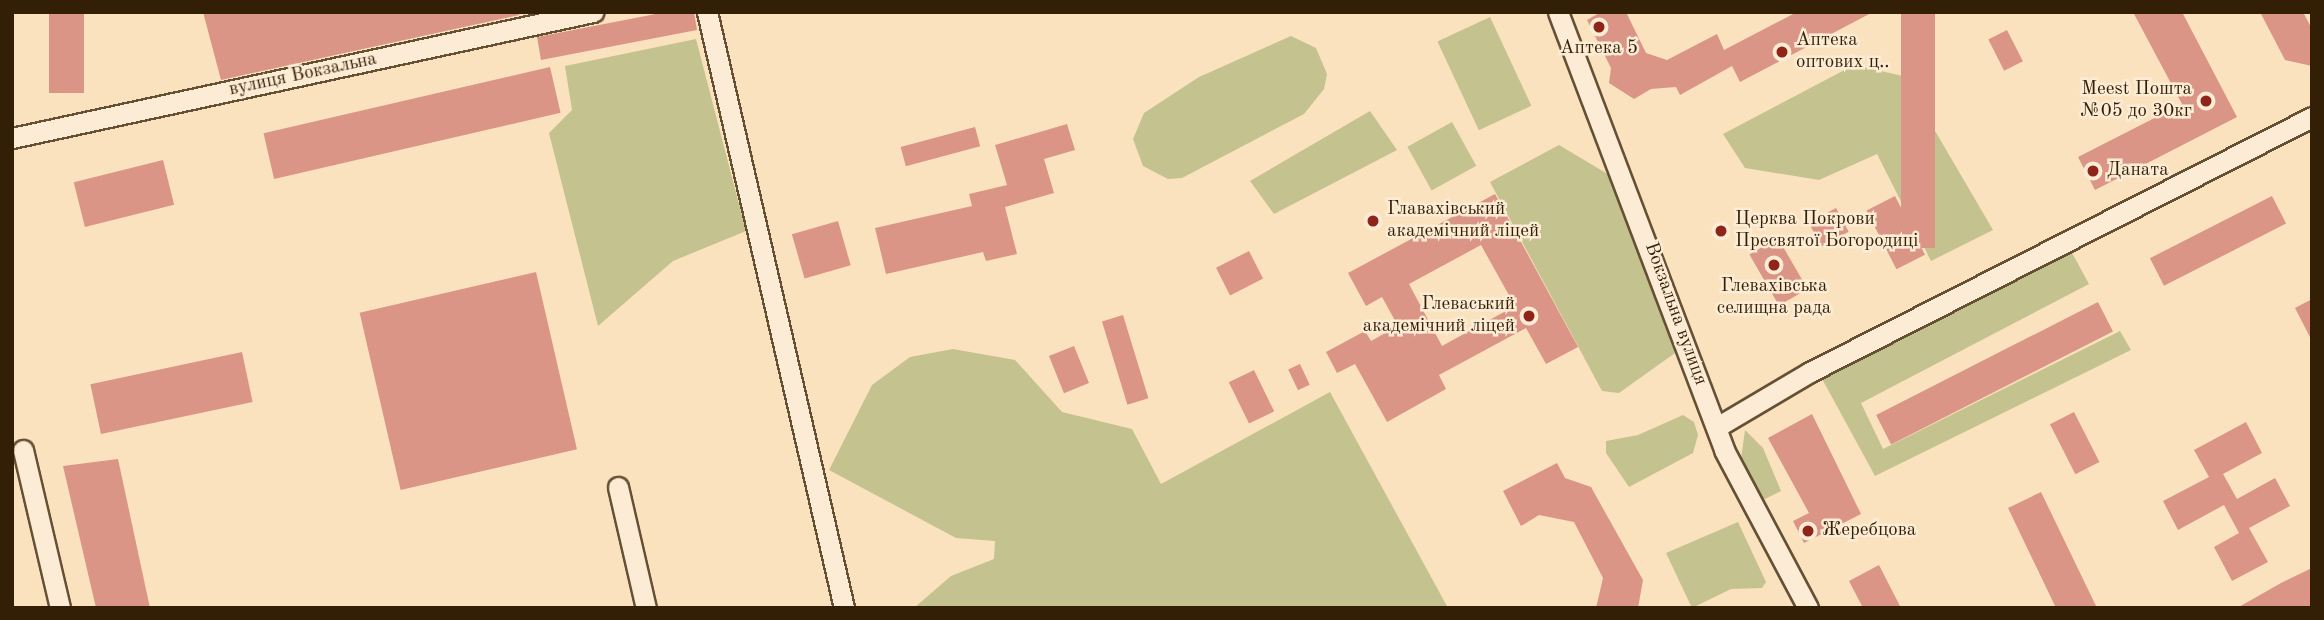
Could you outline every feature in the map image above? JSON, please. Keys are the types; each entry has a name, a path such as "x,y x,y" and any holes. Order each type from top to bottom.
{"street":[{"name":"вулиця Вокзальна","path":"12,138 593,12"},
{"path":"707,12 844,608"},
{"name":"Вокзальна вулиця","path":"1558,12 1717,427 1808,608"},
{"path":"1717,427 1810,372 2312,117"},
{"path":"23,450 60,608"},
{"path":"618,487 646,608"}],"shaded area":[{"path":"1490,17 1531,106 1479,130 1437,42"},
{"path":"1291,36 1316,48 1327,74 1324,89 1304,114 1182,178 1168,179 1143,166 1133,139 1144,113 1199,77"},
{"path":"696,39 746,231 673,261 598,326 549,133 572,110 565,66"},
{"path":"1854,65 1903,76 1993,230 1931,261 1877,154 1819,180 1745,168 1723,134"},
{"path":"1370,111 1397,150 1274,214 1250,181"},
{"path":"1452,122 1476,166 1432,190 1407,147"},
{"path":"1559,145 1611,176 1675,353 1619,393 1602,391 1490,182"},
{"path":"2071,251 2089,284 1861,403 1883,449 2120,331 2131,350 1875,476 1821,377"},
{"path":"953,349 1015,360 1062,412 1132,429 1161,484 1330,392 1448,608 914,608 951,576 994,559 995,541 956,538 829,470 872,385 910,357"},
{"path":"1683,415 1694,422 1698,435 1693,453 1629,487 1606,453 1606,441 1638,435"},
{"path":"1745,430 1763,448 1781,491 1759,502 1740,466"},
{"path":"1738,522 1766,582 1762,588 1731,589 1692,608 1666,553"}],"building":[{"path":"49,12 84,12 84,93 49,93"},
{"path":"203,12 519,12 519,15 221,80"},
{"path":"666,12 694,12 697,30 541,60 537,37"},
{"path":"1601,12 1626,12 1646,53 1667,60 1717,34 1724,50 1797,12 1873,12 1740,82 1732,66 1680,95 1676,87 1651,89 1634,99 1609,83 1611,68 1587,20"},
{"path":"1901,12 1935,12 1935,248 1901,248"},
{"path":"2133,12 2182,12 2237,117 2095,190 2078,157 2182,104"},
{"path":"2260,12 2303,12 2312,29 2312,66 2285,60"},
{"path":"2007,30 2023,61 2004,71 1988,40"},
{"path":"550,67 561,113 274,179 264,133"},
{"path":"1067,124 1075,150 1044,159 1054,193 1005,207 1017,254 986,261 983,252 886,274 875,228 972,206 969,194 1007,185 995,145"},
{"path":"975,127 980,146 906,166 901,147"},
{"path":"163,160 174,205 85,227 74,182"},
{"name":"Глеваський академічний ліцей","path":"1495,194 1578,347 1546,364 1526,328 1439,375 1446,389 1387,422 1355,364 1337,373 1326,352 1365,331 1371,341 1398,326 1382,297 1366,306 1348,273","holes":["1481,245 1515,306 1442,346 1409,284"]},
{"path":"1895,196 1925,255 1896,269 1866,211"},
{"path":"2272,196 2286,224 2164,286 2150,258"},
{"path":"1836,208 1849,232 1821,246 1809,223"},
{"path":"838,221 851,265 805,278 792,234"},
{"name":"Глевахівська селищна рада","path":"1778,238 1808,289 1779,306 1749,254"},
{"path":"1249,251 1263,279 1230,295 1216,268"},
{"path":"536,272 577,449 401,490 360,313"},
{"path":"2312,299 2312,341 2295,308"},
{"path":"2098,302 2113,331 1891,444 1876,415"},
{"path":"1123,315 1148,398 1127,405 1102,321"},
{"path":"1074,346 1089,383 1064,393 1049,356"},
{"path":"242,352 253,402 101,434 90,384"},
{"path":"1300,364 1310,385 1298,390 1288,369"},
{"path":"1254,370 1274,411 1249,424 1229,382"},
{"path":"2074,412 2099,462 2075,474 2050,424"},
{"path":"1812,414 1861,514 1804,543 1793,521 1809,513 1768,438"},
{"path":"2246,422 2262,453 2223,474 2237,499 2275,478 2290,506 2249,528 2268,562 2232,581 2214,547 2239,533 2224,505 2178,530 2163,501 2209,477 2194,450"},
{"path":"118,459 150,608 96,608 63,466"},
{"path":"1557,463 1565,478 1591,487 1643,580 1638,608 1596,608 1603,578 1574,522 1539,515 1521,526 1503,491"},
{"path":"2041,492 2097,608 2056,608 2008,508"},
{"path":"1879,565 1901,608 1863,608 1849,581"},
{"path":"2312,568 2312,608 2237,608 2281,583"}],"place":[{"name":"Аптека 5","path":"1599,27"},
{"name":"Аптека оптових ц‥","path":"1782,52"},
{"name":"Meest Пошта №05 до 30кг","path":"2206,101"},
{"name":"Даната","path":"2093,171"},
{"name":"Главахівський академічний ліцей","path":"1373,221"},
{"name":"Церква Покрови Пресвятої Богородиці","path":"1721,231"},
{"name":"Глевахівська селищна рада","path":"1774,265"},
{"name":"Глеваський академічний ліцей","path":"1529,316"},
{"name":"Жеребцова","path":"1808,531"}]}
